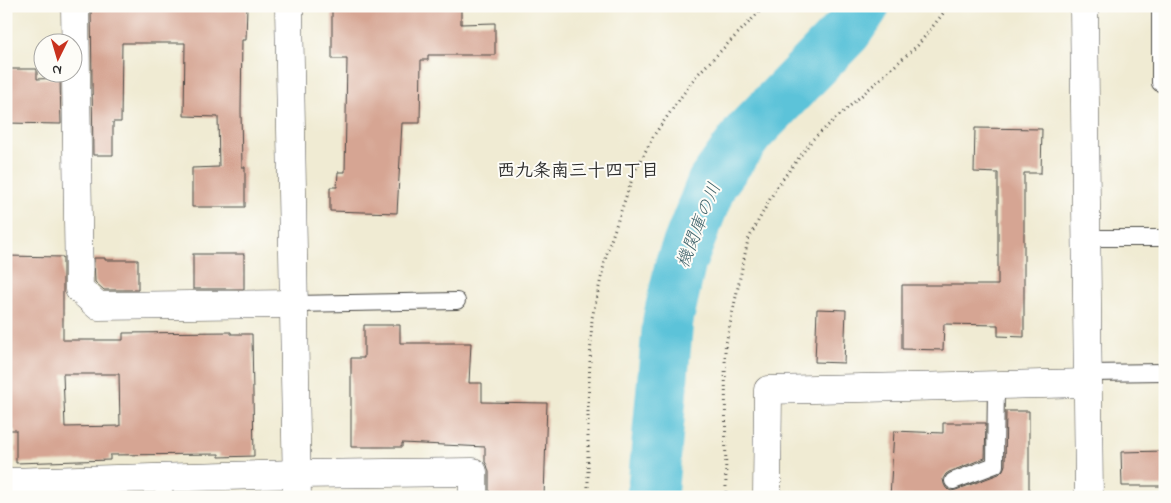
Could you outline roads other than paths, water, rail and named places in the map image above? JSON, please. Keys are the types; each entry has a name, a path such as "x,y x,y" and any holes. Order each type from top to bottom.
{"street":[{"path":"75,6 79,289 98,306 295,304"},
{"path":"289,6 297,486"},
{"path":"1084,6 1089,497"},
{"path":"767,497 768,390 996,385 1088,378"},
{"path":"6,482 164,487 297,486 474,472 474,497"}],"lane":[{"path":"1160,6 1160,84 1165,84"},
{"path":"1086,238 1165,238"},
{"path":"295,304 457,301"},
{"path":"1088,378 1165,372"},
{"path":"954,481 995,464 996,385"}],"waterway":[{"name":"機関庫の川","path":"652,497 668,320 681,262 712,183 749,132 847,31 864,6"}],"district":[{"name":"西九条南三十四丁目","path":"578,170"}]}
